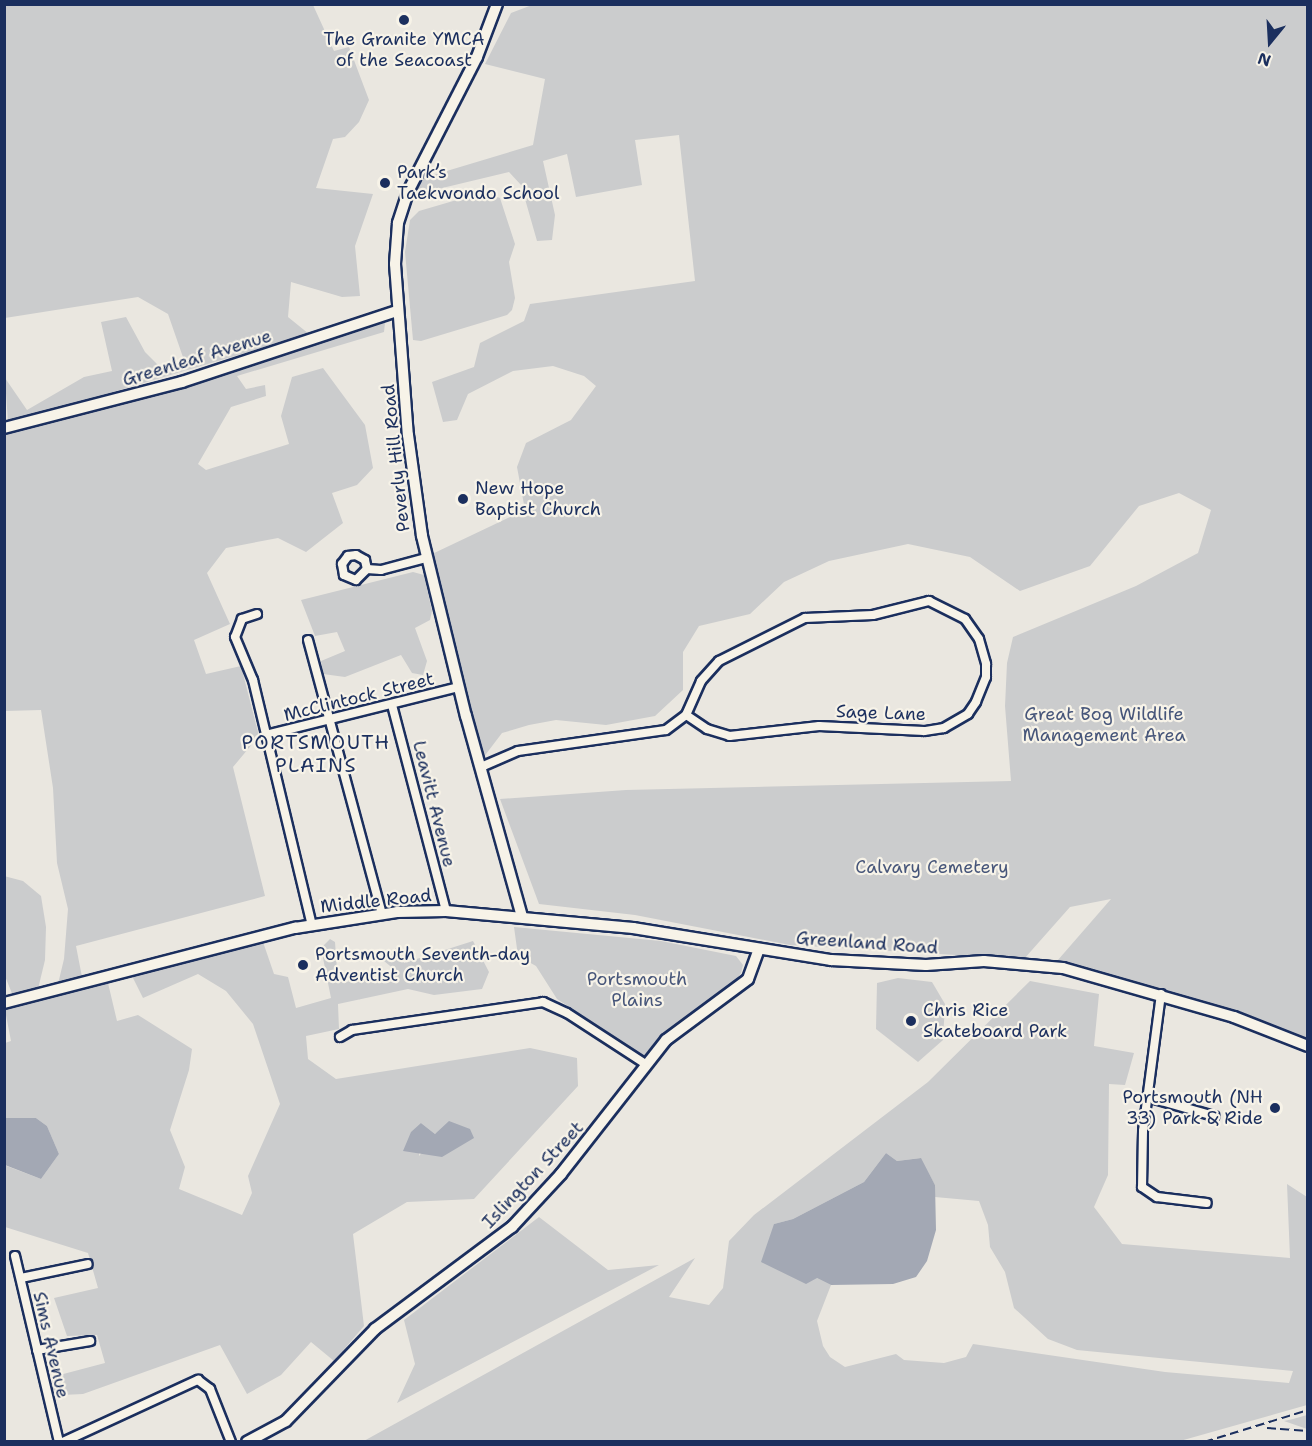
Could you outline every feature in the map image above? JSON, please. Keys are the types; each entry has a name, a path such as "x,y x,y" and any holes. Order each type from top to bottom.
{"street":[{"name":"Peverly Hill Road","path":"497,4 477,57 408,192 396,240 397,311 413,478 426,558 458,687 522,917"},
{"name":"Greenleaf Avenue","path":"4,428 182,382 397,311"},
{"path":"367,569 381,570 426,558"},
{"name":"Sage Lane","path":"929,601 965,619 979,639 986,664 986,677 976,702 968,714 944,728 924,732 819,726 730,736 707,729 686,715 701,681 719,661 805,618 873,615 929,601"},
{"path":"257,614 242,619 235,637 252,680 312,925"},
{"path":"308,640 382,914"},
{"name":"McClintock Street","path":"266,735 330,721 458,687"},
{"name":"Leavitt Avenue","path":"392,705 446,911"},
{"path":"481,767 518,751 657,734 686,715"},
{"name":"Middle Road","path":"4,1004 312,925 382,914 446,911 522,917 633,928 758,951"},
{"name":"Greenland Road","path":"758,951 869,963 973,964 1028,967 1071,973 1161,994 1308,1046"},
{"name":"Islington Street","path":"247,1442 286,1421 375,1329 512,1227 561,1174 674,1032 743,983 753,968 758,951"},
{"path":"1161,994 1147,1096 1142,1187 1157,1197 1207,1203"},
{"path":"340,1037 352,1030 550,1003 647,1065"},
{"name":"Greenland Road","path":"1224,1016 1231,1023 1308,1054"},
{"path":"1147,1096 1214,1116"},
{"name":"Sims Avenue","path":"15,1256 61,1442"},
{"path":"21,1278 88,1263"},
{"path":"37,1350 90,1341"},
{"path":"61,1442 183,1385 202,1381 210,1389 231,1442"}],"green space":[{"path":"4,5 313,5 334,51 349,47 369,100 359,122 345,137 333,139 316,188 373,194 355,246 360,296 342,297 291,282 288,317 309,334 8,423 5,378 27,410 84,377 112,371 101,322 126,317 145,352 162,369 185,363 168,314 138,297 5,318"},
{"path":"532,5 1307,5 1307,1048 1120,983 1051,968 1111,899 1070,907 1024,959 790,945 635,915 539,904 500,799 626,790 1011,781 1005,706 1007,663 1013,637 1136,586 1198,553 1211,510 1179,493 1139,506 1090,566 1020,591 970,557 908,544 829,561 784,582 750,614 699,626 683,652 683,690 655,716 606,725 556,720 529,725 502,733 483,758 430,555 525,510 517,467 526,443 571,420 596,386 584,376 553,366 513,371 468,394 457,420 443,422 432,382 474,367 480,343 524,321 530,304 695,281 679,135 635,140 642,185 576,197 567,154 543,161 555,215 552,240 537,241 521,185 509,172 413,195 420,179 533,145 545,79 485,64 511,13"},
{"path":"484,192 500,198 515,244 509,262 515,298 512,310 507,315 421,341 413,340 405,252 410,220 419,211"},
{"path":"379,320 385,323 384,332 237,376 246,389 265,385 266,396 231,407 198,464 206,470 289,444 281,416 292,377 323,368 365,425 373,468 357,485 332,493 343,523 306,552 278,538 226,548 207,573 230,624 194,640 206,674 241,666 259,736 233,767 265,896 76,946 82,977 58,984 64,959 68,909 57,863 53,788 41,710 5,711 5,433 128,400"},
{"path":"413,572 424,575 432,611 430,620 415,628 427,661 423,675 412,673 401,655 345,677 323,674 321,661 345,651 337,632 315,636 301,600"},
{"path":"4,876 23,881 41,896 46,927 45,960 38,989 13,996 5,976"},
{"name":"Portsmouth Plains","path":"514,927 661,941 736,956 743,965 741,973 733,984 670,1029 644,1056 557,999 536,966 518,956"},
{"path":"330,939 335,942 337,970 375,982 395,970 384,961 398,946 404,963 473,941 489,972 482,989 434,995 408,989 338,1004 339,1029 306,1036 308,1059 336,1079 530,1048 577,1058 578,1086 474,1199 407,1202 353,1234 364,1326 334,1361 311,1342 281,1375 247,1394 220,1345 83,1394 62,1395 52,1389 52,1377 105,1363 97,1335 67,1336 54,1298 98,1288 88,1253 5,1227 4,1165 41,1179 59,1154 47,1126 36,1118 5,1118 5,1043 11,1041 5,1010 108,983 117,1021 138,1015 192,1049 189,1070 170,1130 185,1167 179,1189 242,1215 252,1193 248,1176 280,1104 253,1024 226,991 198,974 143,998 132,976 263,942 274,974 288,977 296,1008 331,998 321,948","holes":["421,1123 435,1134 442,1130 419,1156"]},
{"name":"Chris Rice Skateboard Park","path":"898,978 932,982 945,1004 943,1040 918,1062 876,1029 877,983"},
{"path":"1030,981 1099,994 1094,1046 1134,1053 1125,1085 1109,1084 1108,1175 1094,1207 1122,1244 1290,1258 1287,1184 1307,1197 1307,1405 1180,1441 362,1442 695,1258 669,1297 709,1305 723,1288 729,1241 754,1215 928,1082","holes":["886,1153 897,1161 920,1158 935,1185 935,1197 979,1201 988,1225 990,1247 1005,1272 1014,1308 1048,1339 1077,1350 1293,1371 1289,1383 1165,1372 973,1344 966,1357 944,1363 904,1360 896,1354 845,1367 830,1357 823,1346 817,1321 831,1285 817,1278 774,1224 793,1219 864,1182"]},
{"path":"539,1217 608,1270 659,1265 397,1403 415,1364 404,1320"},
{"path":"1307,1415 1307,1429 1284,1421 1293,1419"}],"shaded area":[{"path":"5,1118 36,1118 47,1126 59,1154 41,1179 5,1165"},
{"path":"449,1121 470,1129 474,1138 442,1157 403,1151 411,1132 421,1123 435,1134"},
{"path":"886,1153 897,1161 921,1158 935,1185 936,1230 927,1261 916,1277 893,1284 831,1285 817,1278 806,1284 761,1262 774,1224 793,1219 864,1182"}],"railway":[{"path":"1204,1442 1308,1410"},
{"path":"1267,1428 1308,1431"}],"place":[{"name":"The Granite YMCA of the Seacoast","path":"404,20"},
{"name":"Park’s Taekwondo School","path":"385,183"},
{"name":"New Hope Baptist Church","path":"463,499"},
{"name":"Portsmouth Seventh-day Adventist Church","path":"303,965"},
{"name":"Chris Rice Skateboard Park","path":"911,1021"},
{"name":"Portsmouth (NH 33) Park & Ride","path":"1275,1108"}],"district":[{"name":"PORTSMOUTH PLAINS","path":"316,754"}],"park label":[{"name":"Great Bog Wildlife Management Area","path":"1104,725"},
{"name":"Calvary Cemetery","path":"932,867"}]}
